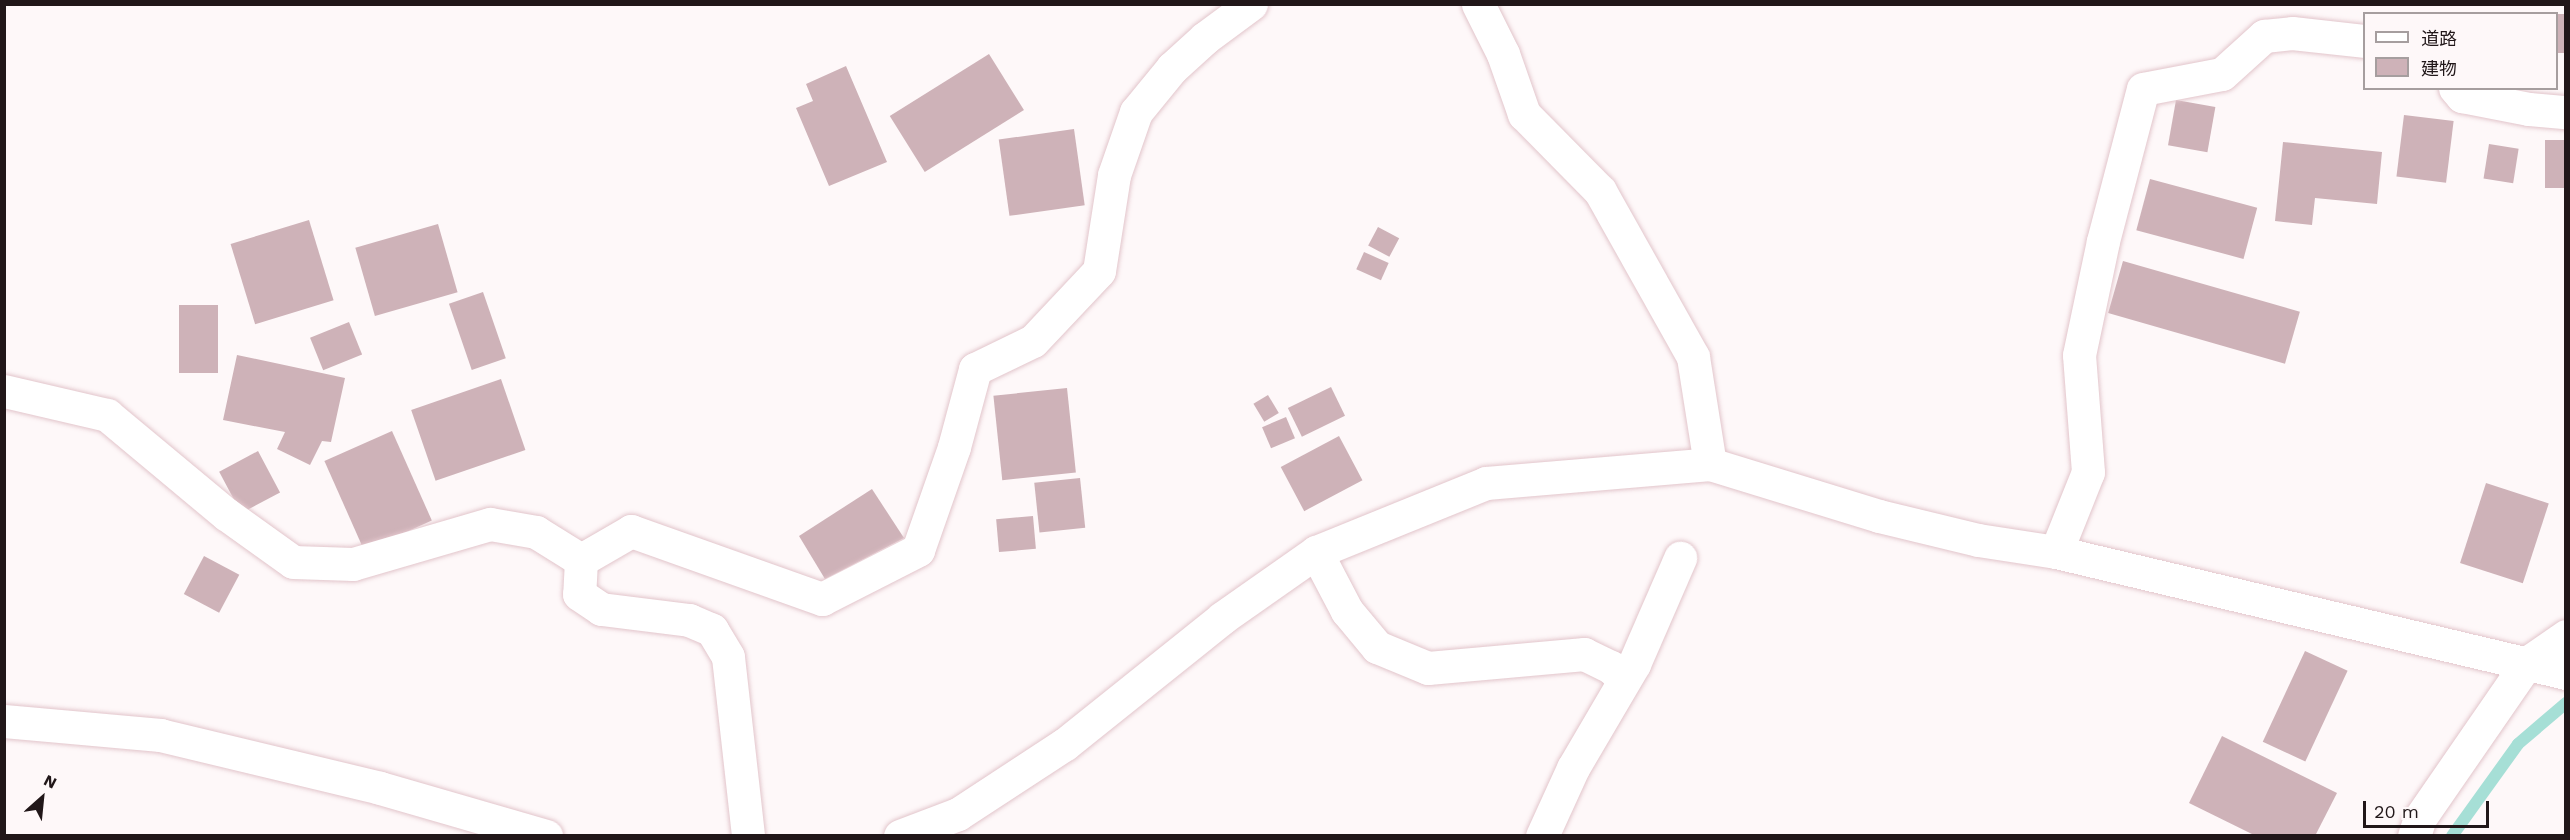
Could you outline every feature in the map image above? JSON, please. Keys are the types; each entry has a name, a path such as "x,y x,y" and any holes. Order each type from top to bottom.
{"street":[{"path":"581,560 630,531 822,599 918,549 954,447 975,369 1033,341 1099,271 1114,175 1136,112 1172,68 1205,38 1251,4"},
{"path":"1478,4 1503,54 1524,114 1600,191 1693,357 1710,464"},
{"path":"2056,552 2088,472 2079,356 2103,241 2143,89 2222,74 2264,36 2292,33 2363,40"},
{"path":"2457,90 2462,96 2529,109 2565,112"},
{"path":"4,391 107,415 226,514 293,562 353,564 489,524 537,532 581,560"},
{"path":"900,836 957,814 1065,744 1222,618 1316,552 1486,483 1710,464 1879,516 1978,540 2056,552 2418,640 2565,673"},
{"path":"1316,552 1347,611 1377,647 1428,668 1584,654 1611,667 1624,680"},
{"path":"1542,836 1573,768 1624,680 1680,558"},
{"path":"581,560 579,594 601,609 689,620 711,630 728,657 748,836"},
{"path":"2414,836 2420,818 2527,663 2565,636"},
{"path":"4,721 160,735 380,788 546,836"}],"building":[{"path":"2558,14 2566,14 2566,53 2558,53"},
{"path":"989,54 1024,110 925,172 890,116"},
{"path":"846,66 887,162 829,186 796,108 813,101 806,84"},
{"path":"2176,100 2215,107 2207,152 2168,145"},
{"path":"2404,115 2454,121 2446,183 2396,177"},
{"path":"1074,129 1085,205 1009,216 999,140"},
{"path":"2545,140 2566,140 2566,188 2545,188"},
{"path":"2283,142 2382,152 2377,204 2315,198 2312,225 2275,221"},
{"path":"2489,144 2519,149 2513,183 2484,179"},
{"path":"2150,179 2257,208 2244,259 2136,230"},
{"path":"309,220 334,300 255,324 231,244"},
{"path":"438,224 458,292 375,316 355,248"},
{"path":"1378,227 1399,238 1389,257 1368,246"},
{"path":"1364,252 1389,263 1381,280 1356,269"},
{"path":"2123,261 2300,312 2285,364 2108,313"},
{"path":"483,292 506,358 472,370 449,304"},
{"path":"179,305 218,305 218,373 179,373"},
{"path":"349,322 362,354 323,370 310,338"},
{"path":"237,355 345,378 331,442 322,441 310,465 277,449 285,432 223,420"},
{"path":"501,379 525,450 436,481 411,410"},
{"path":"1331,387 1345,416 1302,437 1288,408"},
{"path":"1067,388 1076,473 1002,480 993,396"},
{"path":"1268,395 1279,413 1264,422 1253,404"},
{"path":"1286,417 1295,438 1271,448 1262,427"},
{"path":"392,431 432,521 364,551 324,461"},
{"path":"1339,436 1362,480 1304,511 1281,467"},
{"path":"258,451 280,492 241,513 219,472"},
{"path":"1080,478 1085,528 1039,533 1034,483"},
{"path":"2486,483 2549,503 2523,583 2460,563"},
{"path":"872,489 904,538 825,579 799,536"},
{"path":"1033,516 1036,549 999,552 996,519"},
{"path":"204,556 239,575 219,613 184,594"},
{"path":"2305,651 2348,671 2305,761 2263,742"},
{"path":"2222,736 2337,793 2315,836 2256,836 2189,803"}],"waterway":[{"path":"2452,836 2518,744 2566,703"}]}
